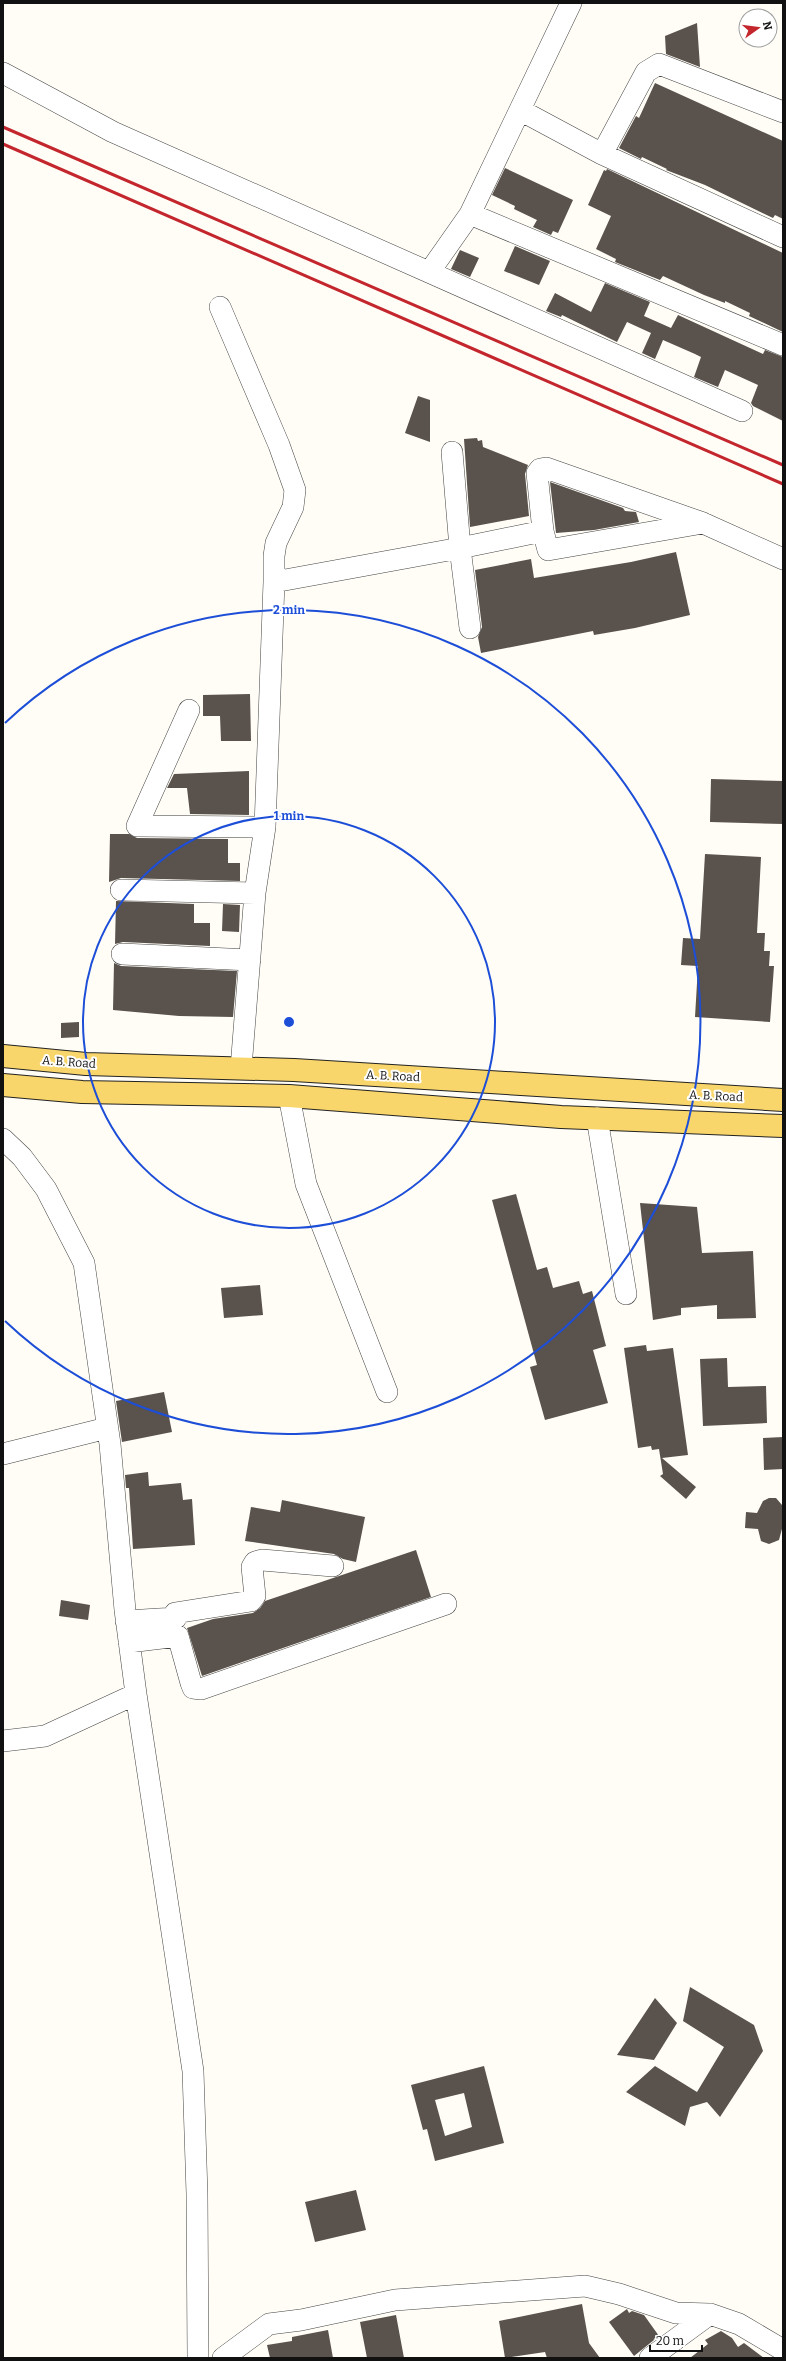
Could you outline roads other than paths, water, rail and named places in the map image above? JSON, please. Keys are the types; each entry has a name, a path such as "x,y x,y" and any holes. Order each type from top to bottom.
{"main road":[{"name":"A. B. Road","path":"5,1056 86,1064 241,1068 783,1100"},
{"path":"4,1085 82,1092 289,1096 597,1118 783,1126"}],"street":[{"path":"430,271 470,214 571,3"},
{"path":"602,154 646,72 659,64 783,112"},
{"path":"3,73 112,132 430,271 742,411"},
{"path":"520,110 602,154 783,237"},
{"path":"470,214 783,345"},
{"path":"220,307 279,445 295,490 293,507 276,543 274,556 265,827 255,893 241,1068"},
{"path":"452,452 460,548 470,628"},
{"path":"703,524 548,550 543,531 537,473 540,469 546,468 703,524 783,559"},
{"path":"274,582 460,548 543,531"},
{"path":"189,710 136,826 265,827"},
{"path":"122,890 255,893"},
{"path":"122,954 250,960"},
{"path":"289,1096 306,1184 387,1392"},
{"path":"597,1118 626,1294"},
{"path":"3,1140 22,1157 46,1190 84,1263 107,1428 126,1621 193,2071 197,2194 198,2358"},
{"path":"3,1454 107,1428"},
{"path":"333,1566 262,1560 255,1562 252,1567 255,1596 251,1600 175,1613 177,1627 193,1688 201,1689 446,1604"},
{"path":"126,1621 177,1627"},
{"path":"129,1642 177,1627"},
{"path":"3,1741 45,1736 136,1694"},
{"path":"223,2358 269,2324 301,2320 395,2300 585,2286 619,2294 676,2313 710,2314 739,2324 783,2350"},
{"path":"650,2358 710,2314"}],"railway":[{"path":"3,127 783,465"},
{"path":"3,144 783,484"}]}
